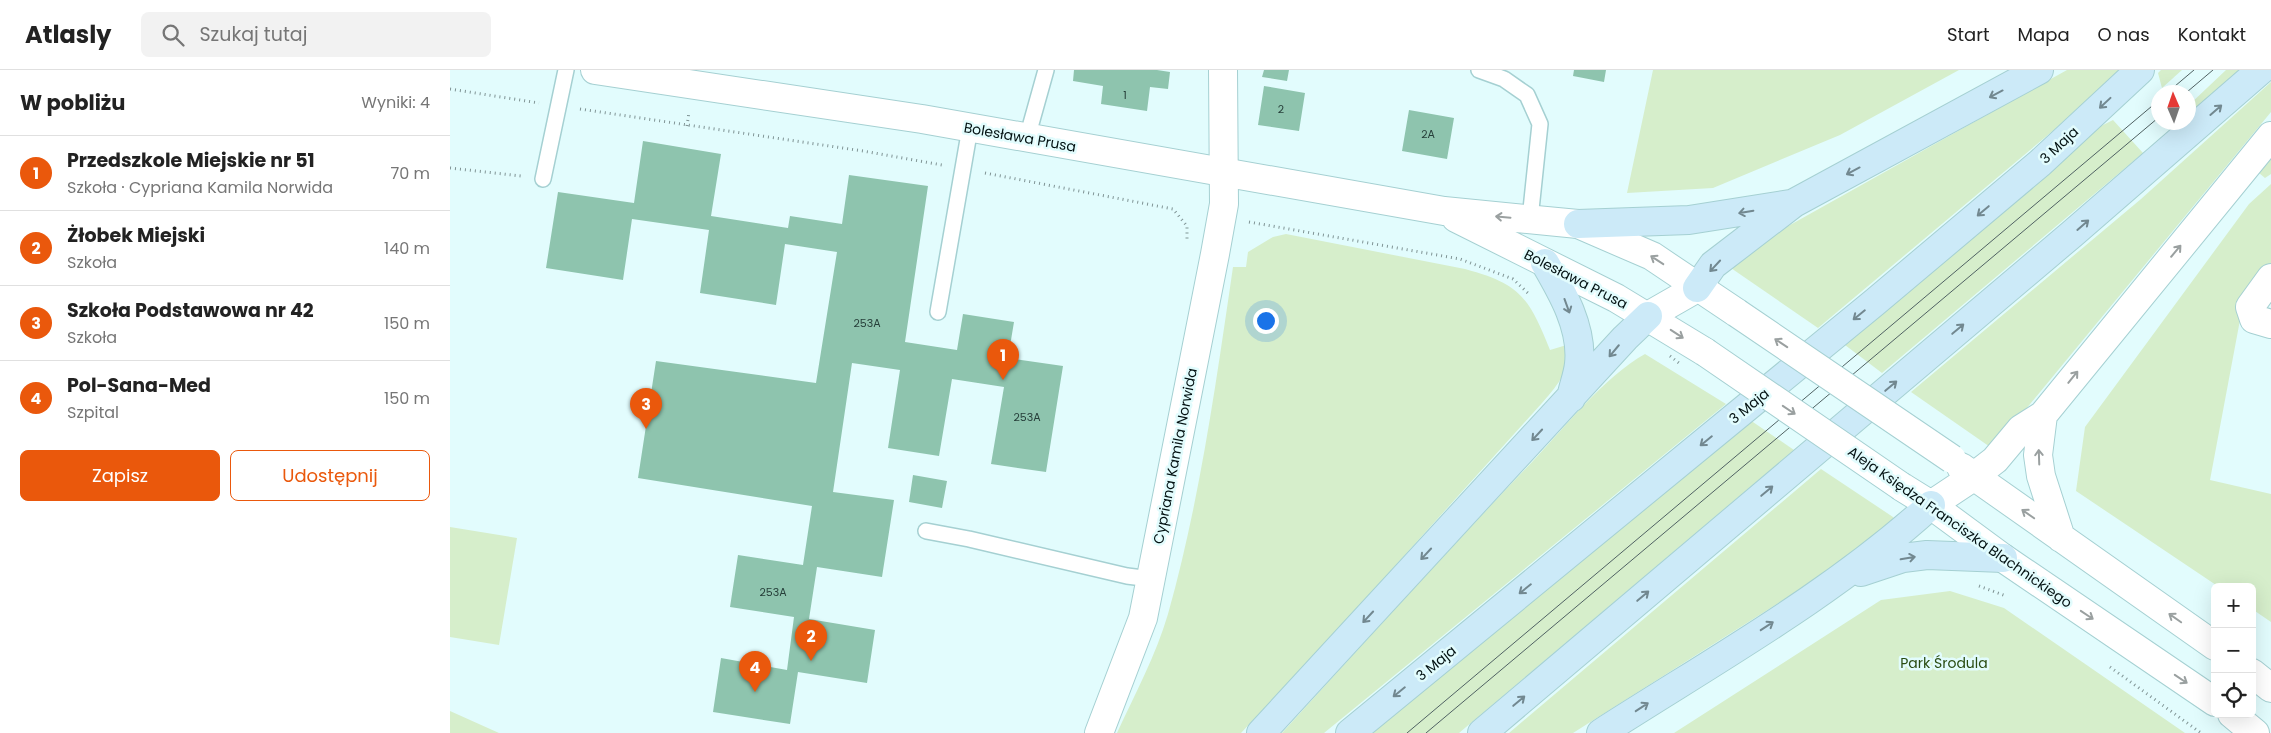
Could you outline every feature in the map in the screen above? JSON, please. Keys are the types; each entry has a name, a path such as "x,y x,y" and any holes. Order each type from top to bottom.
{"main road":[{"path":"1698,288 1713,265 1794,203 2039,70"},
{"name":"3 Maja","path":"1350,733 1883,296 2040,163 2140,70"},
{"path":"1482,733 2072,234 2261,70"},
{"path":"1578,224 1689,220 1794,203"},
{"path":"1545,263 1562,290 1578,341 1579,363 1570,399"},
{"path":"1261,733 1625,338 1648,316"},
{"path":"1601,733 1845,576 1910,525 1931,505"},
{"path":"1845,576 1901,559 1926,555 2003,558"}],"street":[{"name":"Bolesława Prusa","path":"595,70 970,128 1444,211 1578,224 1652,256 1952,459 1973,477"},
{"name":"Cypriana Kamila Norwida","path":"1099,733 1143,618 1215,254 1224,204 1223,70"},
{"path":"1931,505 1995,460 2021,430 2043,415 2271,136"},
{"name":"Bolesława Prusa","path":"1444,211 1648,316 1705,352"},
{"path":"2271,278 2250,307 2254,319 2271,324"},
{"path":"1648,316 1698,288"},
{"name":"Aleja Księdza Franciszka Blachnickiego","path":"1705,352 1931,505 2003,558 2211,699"},
{"path":"2043,415 2038,456 2041,476 2061,538"},
{"path":"1973,477 2211,643"},
{"path":"2253,673 2271,688"},
{"path":"2237,718 2255,733"}],"lane":[{"path":"543,179 566,70"},
{"path":"1027,138 1046,70"},
{"path":"1479,70 1504,79 1526,95 1540,124 1530,219"},
{"path":"938,312 970,128"},
{"path":"926,532 969,539 1127,576 1151,579"}],"path":[{"path":"450,89 863,151 1173,209 1187,226 1188,250 1215,254"},
{"path":"450,168 504,174"},
{"path":"1246,231 1247,222 1460,259 1513,279 1533,298"},
{"path":"1976,586 2013,599"},
{"path":"2115,672 2201,733"}],"green space":[{"path":"1653,70 1959,70 1840,135 1713,188 1627,193"},
{"path":"2067,70 2119,70 2055,129 1818,328 1728,266 1742,252"},
{"path":"2161,70 2182,70 2165,85 2161,85 2158,73"},
{"path":"2226,70 2241,70 2196,109 2196,98"},
{"path":"2271,82 2271,112 1993,449 1911,392 2141,199"},
{"path":"2113,120 2143,153 1882,373 1845,345 2101,126"},
{"path":"2271,159 2271,174 2265,178 2259,173"},
{"path":"2271,184 2271,267 2243,304 2210,480 2271,494 2271,622 2256,612 2256,583 2213,583 2076,491 2085,427 2249,204"},
{"path":"1286,234 1465,269 1499,281 1521,296 1529,305 1550,350 1570,344 1565,370 1559,382 1542,403 1241,733 1117,733 1158,644 1179,571 1206,441 1233,267 1246,267 1248,252 1273,237"},
{"path":"1645,354 1726,404 1324,733 1282,733 1586,403 1615,376"},
{"path":"1750,420 1794,450 1459,733 1372,733"},
{"path":"1821,469 1893,517 1896,521 1884,536 1573,733 1509,733"},
{"path":"450,527 517,538 499,645 450,637"},
{"name":"Park Środula","path":"1950,591 2004,608 2185,733 1674,733 1881,600"},
{"path":"450,711 499,733 450,733"}],"building":[{"path":"1074,70 1157,70 1170,72 1168,89 1150,87 1147,111 1101,104 1103,86 1073,81"},
{"path":"1264,70 1289,70 1287,81 1262,77"},
{"path":"1574,70 1606,70 1604,82 1573,76"},
{"path":"1264,86 1305,93 1299,131 1258,125"},
{"path":"1409,110 1454,118 1447,159 1402,151"},
{"path":"643,141 721,154 711,216 788,228 790,216 842,224 849,175 928,186 905,342 957,350 963,314 1014,322 1008,358 1063,366 1046,472 991,464 1004,387 952,379 939,456 888,448 900,370 852,363 833,492 894,500 882,577 817,567 809,619 875,630 867,683 798,672 790,724 713,712 721,658 787,670 794,617 730,607 738,555 803,565 812,506 638,478 656,361 816,383 837,252 785,244 776,305 700,293 709,230 632,219 623,280 546,268 558,192 634,203"},
{"path":"913,475 947,481 942,508 909,502"}],"tram line":[{"path":"2176,85 2194,70"},
{"path":"2195,85 2213,70"},
{"path":"1407,733 2151,107"},
{"path":"1426,733 2151,124"}],"place":[{"name":"Przedszkole Miejskie nr 51","path":"1003,380"},
{"name":"Szkoła Podstawowa nr 42","path":"646,429"},
{"name":"Żłobek Miejski","path":"811,661"},
{"name":"Pol-Sana-Med","path":"755,692"}]}
